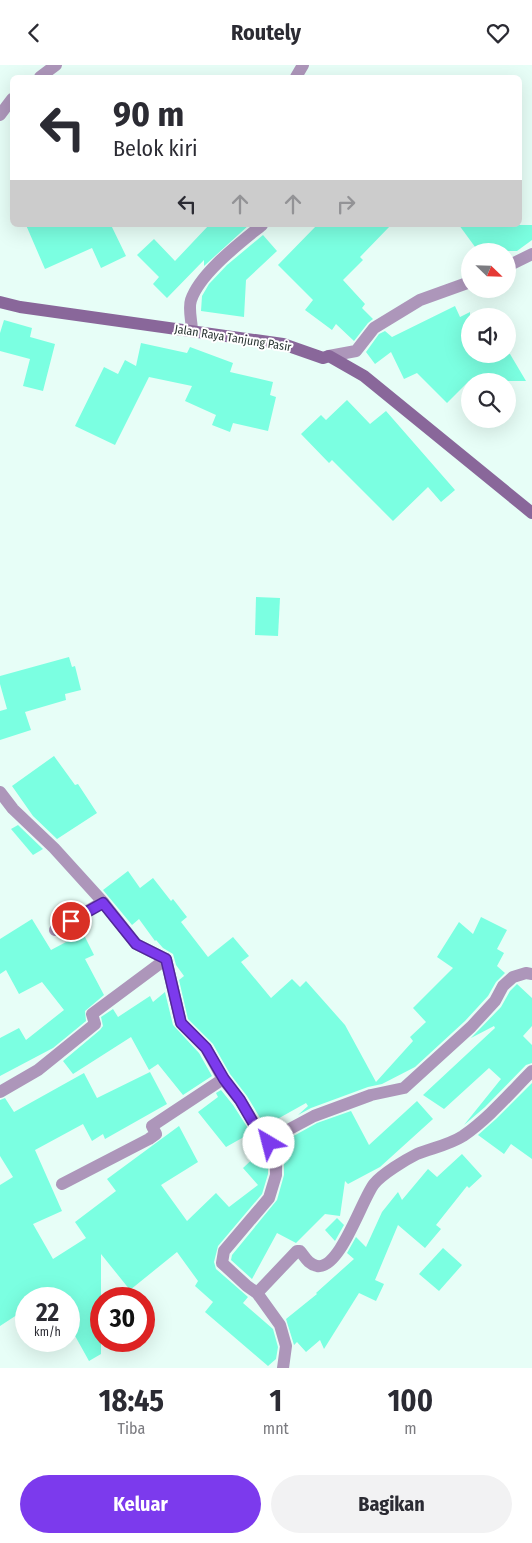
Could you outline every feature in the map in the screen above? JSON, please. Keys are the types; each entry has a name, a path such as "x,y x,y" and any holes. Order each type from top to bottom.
{"street":[{"path":"43,75 56,65"},
{"path":"0,115 10,102"},
{"path":"192,331 191,301 203,279 216,264 260,227"},
{"path":"516,262 532,254"},
{"path":"330,356 356,351 374,329 420,300 461,285"},
{"name":"Jalan Raya Tanjung Pasir","path":"0,302 20,307 283,344 323,358 330,356 364,376 532,513"},
{"path":"0,791 13,809 54,848 103,903 136,944 166,959"},
{"path":"56,930 103,903"},
{"path":"166,959 181,1023 206,1048 258,1131 269,1143 276,1157 276,1175 269,1198 224,1251 222,1263 257,1293 280,1325 286,1346 283,1368"},
{"path":"0,1092 38,1070 95,1024 92,1014 166,959"},
{"path":"269,1143 286,1131 314,1116 371,1095 404,1088 471,1027 495,1001 502,986 513,977 526,973 532,974"},
{"path":"257,1293 297,1251 300,1251 306,1259 316,1265 321,1266 326,1263 342,1247 374,1183 416,1155 442,1146 462,1136 496,1108 532,1071"},
{"path":"62,1184 149,1139 156,1134 152,1126 224,1079"}],"building":[{"path":"522,225 532,225 532,240 517,251 516,243 472,243 460,227 522,227"},
{"path":"27,227 112,227 126,256 101,268 92,248 45,269"},
{"path":"207,227 247,227 204,266 204,260 167,298 153,284 159,277 137,255 154,239 175,261"},
{"path":"315,227 389,227 360,257 363,260 343,280 365,304 362,308 373,319 354,341 336,324 332,330 305,310 313,300 278,265"},
{"path":"263,235 277,251 246,280 244,317 201,311 202,296 209,284 227,265"},
{"path":"455,306 461,316 461,363 515,363 526,381 516,381 516,373 461,373 461,389 447,403 417,373 404,379 391,352 375,364 366,352 379,334 385,331 392,337"},
{"path":"4,320 32,328 30,337 55,344 43,391 23,386 30,359 0,351 0,333"},
{"path":"141,343 187,353 190,347 233,363 230,372 273,382 270,395 276,397 268,431 233,423 230,432 212,425 216,415 185,401 192,386 149,377 115,445 75,426 104,367 118,374 125,360 136,366"},
{"path":"347,400 370,424 386,411 455,490 441,502 428,487 393,521 332,460 329,463 301,434 321,415 326,420"},
{"path":"256,597 280,598 278,636 255,635"},
{"path":"69,657 72,667 75,666 81,690 65,694 66,700 25,712 31,730 0,740 0,711 7,709 0,684 0,676"},
{"path":"54,756 75,785 78,784 97,813 57,839 33,816 12,786"},
{"path":"18,825 43,849 33,855 11,829"},
{"path":"128,871 140,888 153,878 171,901 173,899 187,917 181,922 208,957 233,937 249,956 241,962 271,998 292,979 300,987 306,981 345,1025 376,1082 413,1041 410,1037 426,1022 413,1008 453,968 437,957 459,922 473,934 481,917 507,930 497,949 504,953 497,966 505,973 496,982 488,996 465,1021 415,1067 382,1084 368,1087 311,1108 298,1115 308,1106 306,1103 265,1126 247,1096 230,1074 213,1044 188,1019 179,980 184,976 176,965 173,954 155,941 139,919 132,925 103,890"},
{"path":"32,919 51,950 83,933 94,955 85,959 104,995 85,1011 86,1021 53,1048 0,1076 0,1038 19,1028 26,1040 64,1010 42,982 19,994 6,970 0,974 0,939"},
{"path":"517,984 532,998 532,1026 523,1036 532,1045 532,1063 526,1065 485,1107 464,1125 501,1079 489,1068 444,1109 423,1095 495,1028 494,1026 471,1038 501,1007 510,991"},
{"path":"165,992 173,1025 199,1053 212,1076 183,1095 158,1064 149,1070 131,1037 73,1074 63,1061 100,1030 103,1026 101,1017 113,1009 118,1017 150,996 153,1002"},
{"path":"150,1072 167,1104 105,1139 103,1134 92,1141 83,1124 35,1150 62,1211 33,1224 53,1259 86,1238 75,1222 116,1191 107,1179 179,1126 198,1162 161,1185 187,1221 216,1193 229,1207 258,1185 243,1168 263,1149 268,1159 268,1174 262,1194 218,1246 214,1262 216,1269 248,1297 243,1303 273,1329 278,1347 276,1359 268,1366 205,1312 213,1302 195,1286 198,1281 177,1252 134,1287 128,1287 101,1254 101,1287 90,1287 90,1352 101,1352 101,1354 89,1361 80,1345 80,1287 15,1287 15,1316 0,1326 0,1185 13,1177 0,1156 0,1100 5,1098 14,1112 84,1073 97,1098"},
{"path":"532,1083 532,1159 511,1144 504,1154 478,1135"},
{"path":"221,1090 251,1133 226,1147 198,1112 218,1097 216,1093"},
{"path":"417,1101 433,1119 380,1167 348,1184 345,1181 340,1216 325,1214 296,1243 277,1233 252,1279 231,1260 232,1255 277,1200 284,1175 284,1157 279,1146 317,1123 351,1111 369,1145"},
{"path":"462,1154 482,1176 469,1188 467,1186 436,1225 441,1229 425,1248 398,1225 375,1280 384,1284 376,1301 359,1293 324,1349 320,1340 306,1352 297,1342 294,1345 286,1319 317,1294 354,1259 347,1253 356,1237 366,1247 382,1212 398,1192 402,1200 428,1169 437,1177"},
{"path":"337,1218 344,1225 335,1241 325,1230"},
{"path":"443,1248 462,1265 439,1291 419,1274"}],"route":[{"path":"71,921 103,903 136,944 166,959 181,1023 206,1048 258,1131 269,1143"}]}
